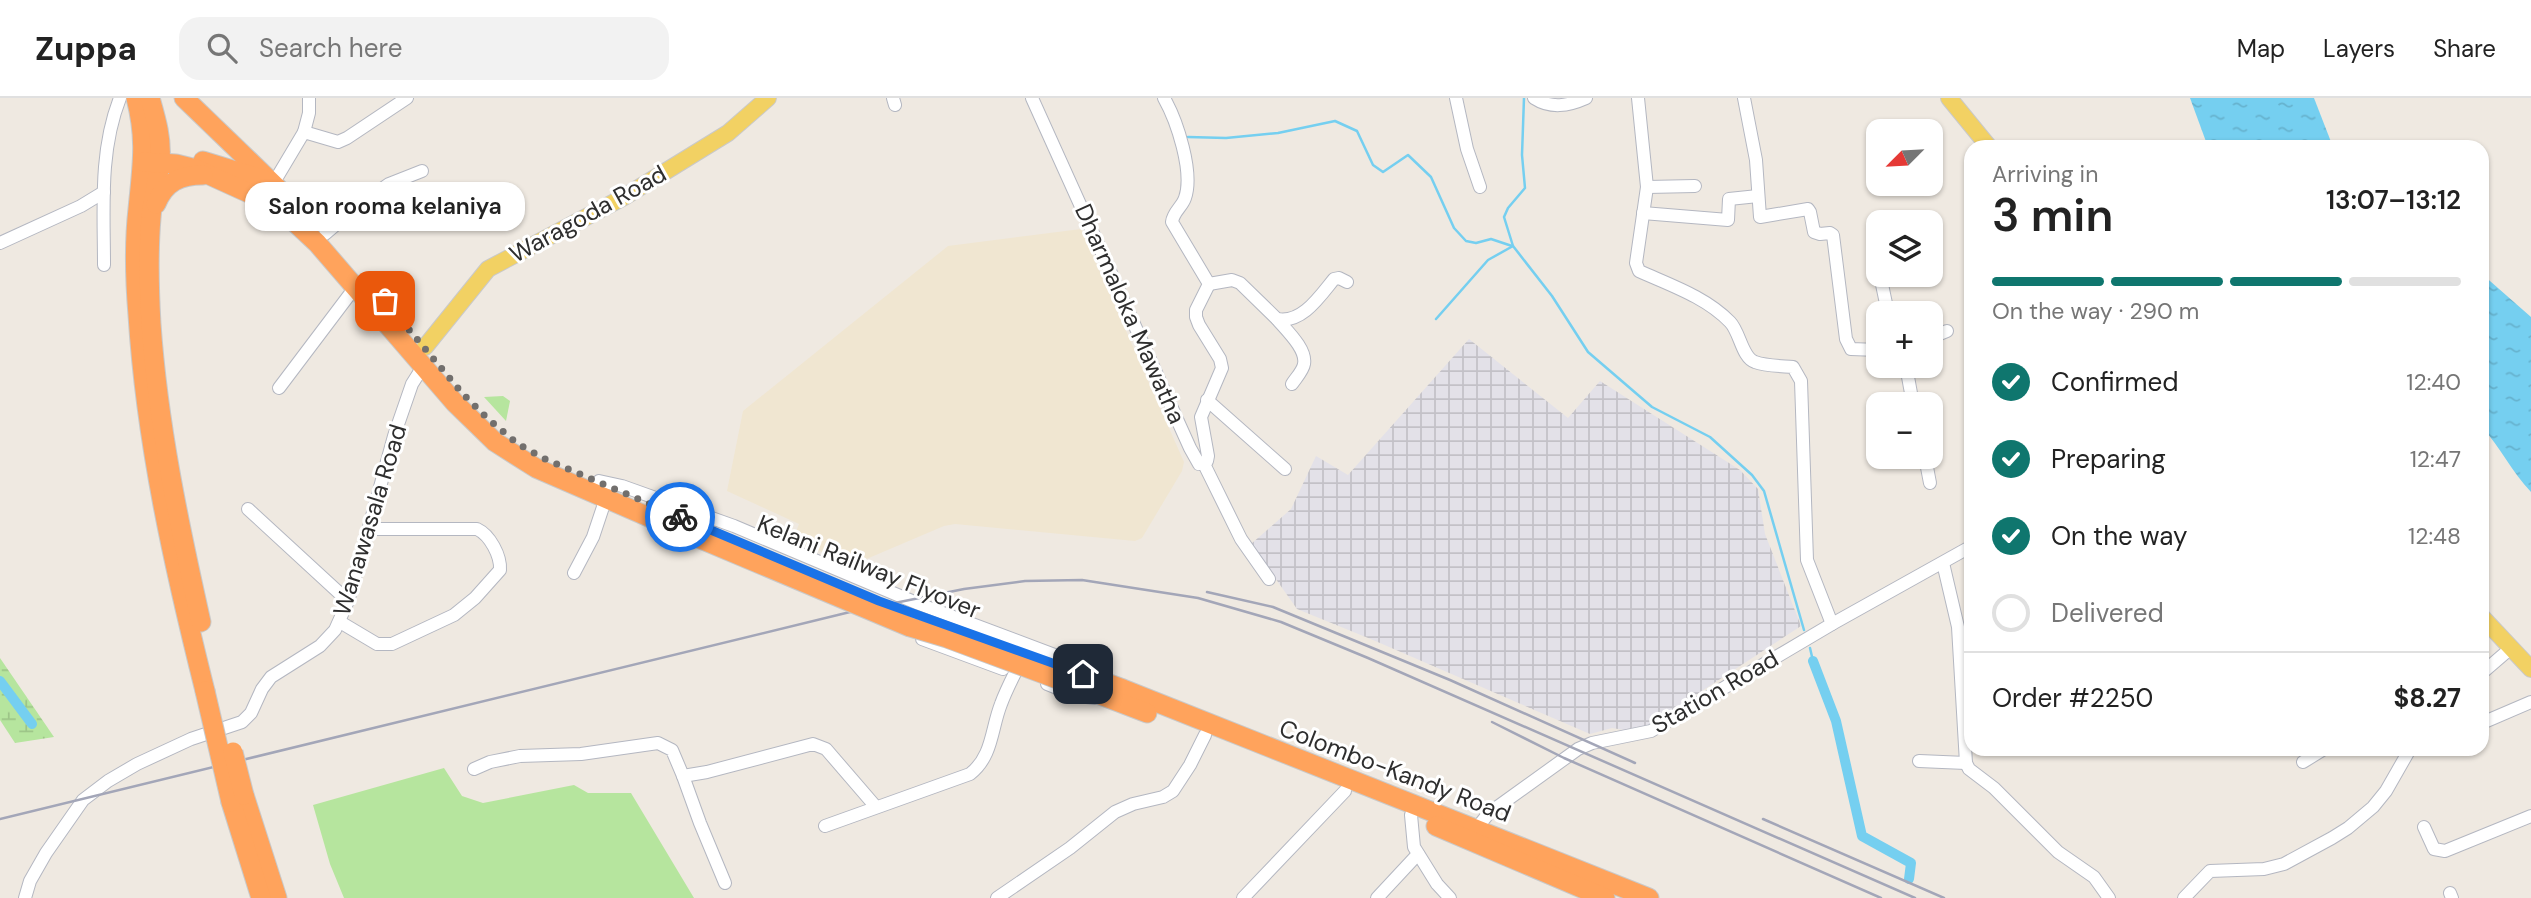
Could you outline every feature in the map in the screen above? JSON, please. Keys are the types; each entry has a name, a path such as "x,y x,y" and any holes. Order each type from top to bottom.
{"highway":[{"path":"136,98 152,157 152,325 163,428 211,690"},
{"path":"150,98 159,132 135,254 143,379 167,533 211,690 261,898"},
{"path":"184,98 325,234 424,356 467,415 504,448 536,468 607,494"},
{"path":"152,157 211,175 251,194 271,200 307,232 424,356"},
{"path":"152,157 191,158 271,182"},
{"path":"151,217 165,187 181,177 211,175"},
{"name":"Kelani Railway Flyover","path":"607,494 668,518"},
{"name":"Kelani Railway Flyover","path":"607,494 668,518 910,627 1061,673 1120,695"},
{"name":"Colombo-Kandy Road","path":"1120,695 1472,835 1605,898"},
{"name":"Colombo-Kandy Road","path":"1120,695 1205,735 1345,791 1648,898"},
{"path":"238,799 277,898"}],"main road":[{"name":"Waragoda Road","path":"424,356 488,269 624,197 728,133 768,98"},
{"path":"1949,98 1983,140"},
{"path":"2489,624 2531,669"}],"street":[{"path":"104,265 104,192 108,137 120,98"},
{"path":"271,182 304,132 309,113 309,98"},
{"path":"304,132 338,142 407,98"},
{"name":"Dharmaloka Mawatha","path":"1032,98 1196,461 1204,464 1208,456 1201,416 1207,400"},
{"path":"1164,98 1180,137 1188,183 1184,201 1173,216 1172,222 1209,284"},
{"path":"1456,98 1467,149 1480,187"},
{"path":"1534,98 1558,106 1571,105 1586,98"},
{"path":"1638,98 1647,187 1636,263 1639,271 1703,301 1724,316 1741,338 1746,357 1754,362 1793,367 1797,372 1801,381 1807,560 1832,624"},
{"path":"1744,98 1756,159 1760,217 1808,209 1814,232 1833,235 1846,339 1851,349 1866,350"},
{"path":"325,234 389,184 422,171"},
{"path":"1647,187 1695,186"},
{"path":"0,243 81,206 104,192"},
{"path":"1643,212 1728,220 1729,199 1758,196"},
{"path":"1278,319 1288,320 1308,309 1334,279 1339,278 1346,282"},
{"path":"1209,284 1232,280 1240,283 1278,319 1298,346 1304,360 1304,365 1292,384"},
{"path":"1209,284 1196,310 1196,317 1220,359 1222,368 1207,400 1285,469"},
{"path":"279,388 356,286"},
{"path":"1943,333 1947,331"},
{"name":"Wanawasala Road","path":"25,898 30,881 46,853 83,800 137,764 191,739 242,722 251,713 271,677 320,646 335,631 348,601 394,436 424,356"},
{"path":"1204,464 1241,539 1269,579"},
{"path":"1927,469 1930,483"},
{"path":"574,573 593,537 607,494 622,486 734,526 974,626 1085,667 1120,695"},
{"path":"607,494 636,520 820,599 964,656 1077,696 1120,695"},
{"path":"248,509 348,601"},
{"path":"340,622 377,644 392,644 454,615 475,598 500,570 498,556 486,535 477,529 369,529"},
{"name":"Station Road","path":"1472,835 1489,813 1578,749 1592,743 1651,731 1832,624 1964,551"},
{"path":"1943,563 1958,626 1964,729"},
{"path":"820,599 831,567"},
{"path":"964,656 974,626"},
{"path":"2489,667 2511,648"},
{"path":"825,826 970,774 979,767 987,755 1001,704 1015,673"},
{"path":"2489,720 2531,702"},
{"path":"997,898 1070,848 1115,812 1133,804 1163,797 1173,790 1191,765 1205,735"},
{"path":"474,769 490,762 520,756 581,754 658,743 672,750 725,883"},
{"path":"683,776 800,746 820,745 876,807"},
{"path":"1966,756 1969,769 1994,788 2058,852 2094,877 2109,898"},
{"path":"2302,762 2312,756"},
{"path":"2184,898 2210,871 2264,869 2284,864 2348,828 2373,807 2386,791 2406,756"},
{"path":"1919,761 1966,763"},
{"path":"1242,898 1345,791"},
{"path":"1411,815 1414,847 1437,884 1450,898"},
{"path":"2424,827 2434,849 2445,851 2531,816"},
{"path":"1377,898 1419,854"}],"shaded area":[{"path":"1081,229 1184,462 1182,471 1142,538 1135,541 955,524 944,526 857,563 849,563 793,540 799,524 727,491 743,411 948,246"},
{"path":"1469,339 1568,418 1600,381 1740,470 1758,489 1765,534 1801,626 1647,727 1630,731 1612,728 1590,734 1297,609 1251,544 1291,509 1316,456 1348,475"}],"green space":[{"path":"503,396 510,401 506,421 484,397"},
{"path":"0,658 54,737 15,743 0,720"},
{"path":"444,768 462,796 483,803 574,785 588,793 631,793 694,898 344,898 330,864 313,805"}],"water":[{"path":"2190,98 2314,98 2330,140 2205,140"},
{"path":"2489,280 2531,317 2531,492 2489,436"}],"waterway":[{"path":"1524,98 1522,155 1525,188 1504,217 1513,246 1552,296 1588,352 1652,407 1710,437 1752,475 1764,491 1804,630"},
{"path":"1188,137 1226,138 1278,133 1335,121 1357,131 1373,165 1383,172 1408,155 1431,177 1454,228 1466,241 1476,243 1491,239 1512,246"},
{"path":"1436,319 1488,260 1513,246"},
{"path":"1810,648 1813,661"},
{"path":"1813,661 1836,721 1862,836 1911,863 1909,879"},
{"path":"0,681 32,724"}],"railway":[{"path":"0,819 850,612 964,589 1025,581 1082,580 1198,598 1281,622 1915,898"},
{"path":"1207,592 1273,607 1450,680 1635,763"},
{"path":"1492,722 1564,758 1881,898"},
{"path":"1763,819 1944,898"}],"way so far":[{"path":"385,301 463,394 518,444 545,459 680,517"}],"place":[{"name":"Salon rooma kelaniya","path":"385,301"}],"route":[{"path":"680,517 879,601 1083,674"}]}
